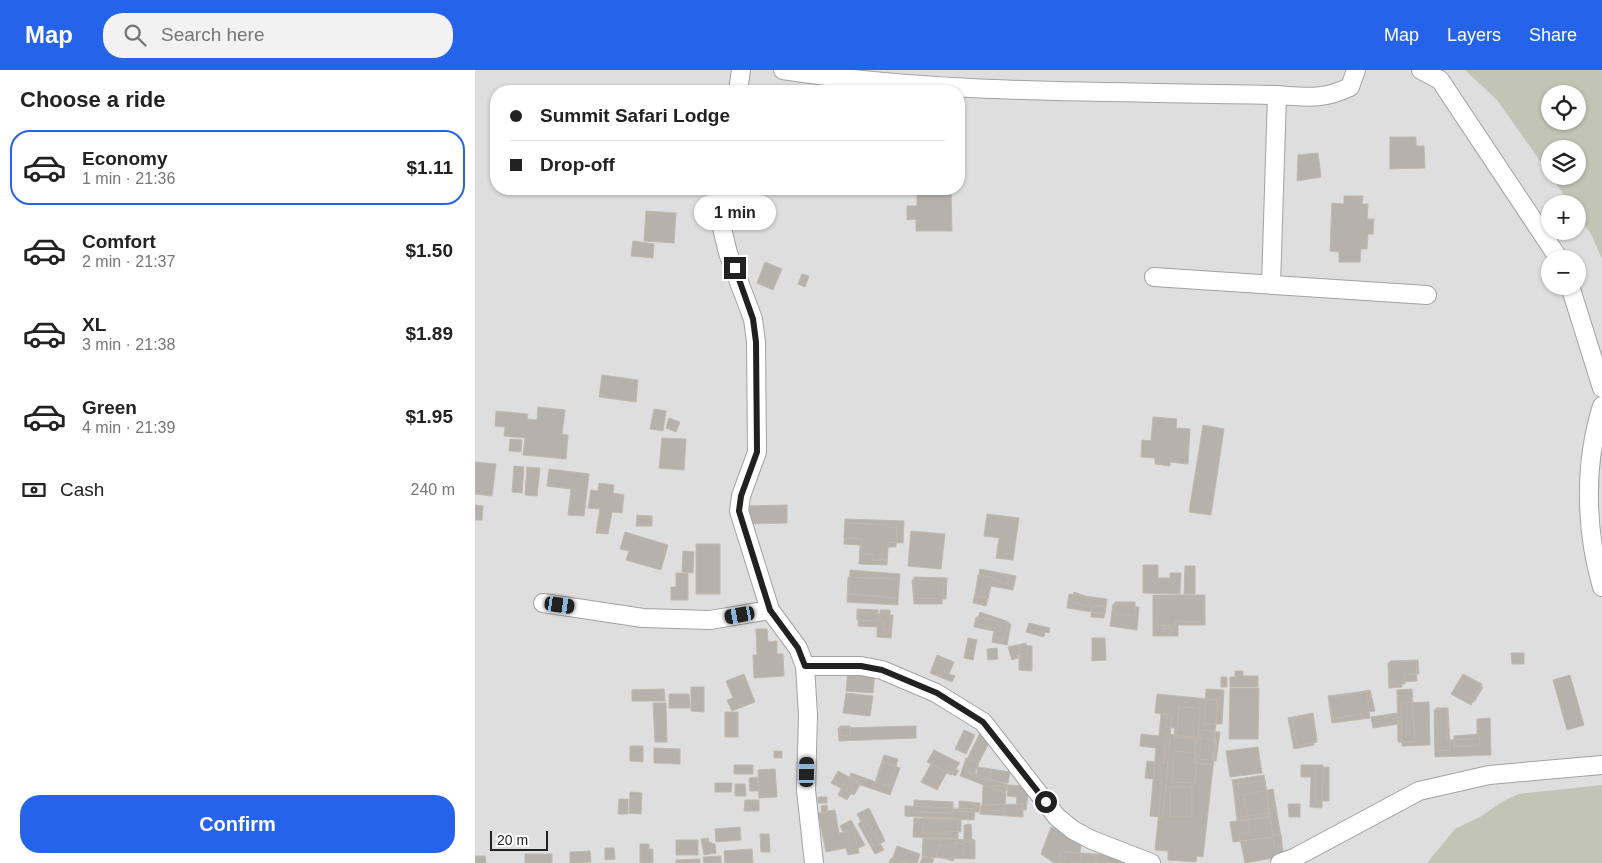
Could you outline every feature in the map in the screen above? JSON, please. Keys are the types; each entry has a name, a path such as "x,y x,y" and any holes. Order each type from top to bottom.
{"street":[{"path":"739,85 741,70"},
{"path":"783,70 824,76 933,85"},
{"path":"965,88 994,90 1277,94 1315,98 1336,94 1350,88 1359,70"},
{"path":"1421,70 1440,80 1553,250"},
{"path":"1271,285 1277,94"},
{"path":"723,195 722,228 728,253 753,319 756,342 757,452 741,496 739,511 770,610 798,648 805,666 808,715 806,790 810,862"},
{"path":"1154,277 1427,295"},
{"path":"1573,295 1602,388"},
{"path":"1602,406 1596,426 1589,490 1590,525 1595,563 1602,587"},
{"path":"543,603 643,618 700,620 770,610"},
{"path":"805,666 861,666 882,670 937,693 983,722 1057,816 1073,830 1092,840 1151,863"},
{"path":"1280,863 1295,858 1419,790 1489,775 1602,765"}],"shaded area":[{"path":"475,70 1602,70 1602,863 475,863"},
{"path":"1465,70 1602,70 1602,259 1586,227 1586,195 1564,195 1557,185 1586,185 1586,140 1541,140 1541,162 1497,100"},
{"path":"1602,785 1602,863 1427,863 1455,829 1480,817 1500,803 1518,794"}],"building":[{"path":"1390,137 1416,137 1416,146 1424,146 1425,168 1390,169"},
{"path":"1318,153 1321,177 1297,181 1298,155"},
{"path":"917,195 951,195 952,231 916,231 916,219 907,220 907,206 917,206"},
{"path":"1344,196 1363,196 1362,204 1368,204 1367,219 1374,219 1373,234 1368,234 1367,249 1361,249 1360,262 1339,262 1339,252 1330,251 1332,203 1344,204"},
{"path":"750,197 750,222 730,223 730,198"},
{"path":"646,211 676,213 674,243 644,241"},
{"path":"633,241 654,244 653,258 631,256"},
{"path":"765,262 782,269 773,290 757,283"},
{"path":"802,274 809,276 805,287 798,284"},
{"path":"602,375 638,380 636,402 599,397"},
{"path":"538,407 565,410 562,434 568,435 566,459 523,455 525,438 504,436 505,427 495,426 496,411 528,414 527,419 537,420"},
{"path":"654,409 666,411 663,431 650,429"},
{"path":"1153,417 1177,419 1176,428 1190,429 1188,464 1170,462 1170,466 1155,464 1155,458 1141,457 1142,440 1151,441"},
{"path":"669,418 680,422 676,432 666,428"},
{"path":"1203,425 1224,429 1211,515 1189,512"},
{"path":"662,438 686,439 684,470 659,468"},
{"path":"510,439 522,440 521,452 509,451"},
{"path":"475,462 496,464 492,496 475,494"},
{"path":"514,466 524,467 522,493 512,492"},
{"path":"527,467 540,468 537,496 525,495"},
{"path":"549,469 589,474 584,516 568,515 571,489 547,486"},
{"path":"599,483 614,485 613,493 624,495 622,513 612,512 608,534 596,533 600,509 588,508 591,490 598,491"},
{"path":"475,505 483,506 482,520 475,520"},
{"path":"787,505 787,523 748,524 747,506"},
{"path":"987,514 1019,518 1013,560 996,558 999,538 984,536"},
{"path":"637,515 652,516 652,526 636,526"},
{"path":"845,519 904,521 903,543 888,542 887,560 873,560 873,554 861,554 862,539 844,538"},
{"path":"845,523 897,525 896,547 888,547 887,565 859,564 860,545 844,544"},
{"path":"911,531 945,534 941,569 908,566"},
{"path":"625,532 668,545 661,570 626,560 629,551 620,549"},
{"path":"696,544 720,544 720,594 696,594"},
{"path":"683,551 694,552 693,573 682,572"},
{"path":"1143,565 1158,565 1158,578 1170,578 1170,573 1181,573 1180,594 1143,593"},
{"path":"1185,566 1195,566 1195,594 1184,594"},
{"path":"980,569 1016,576 1013,590 991,586 986,606 973,603"},
{"path":"850,570 900,574 898,598 849,594"},
{"path":"995,572 1009,577 1007,584 993,579"},
{"path":"676,573 688,573 688,600 671,600 671,587 676,587"},
{"path":"978,575 991,577 988,598 975,596"},
{"path":"848,577 898,579 898,605 847,602"},
{"path":"914,577 947,578 946,599 914,598"},
{"path":"912,580 944,582 942,604 914,604"},
{"path":"1074,592 1091,598 1088,607 1071,601"},
{"path":"1069,594 1107,599 1105,614 1067,608"},
{"path":"1153,595 1205,595 1205,625 1178,625 1178,636 1153,636"},
{"path":"1157,597 1203,599 1202,622 1175,621 1175,626 1156,625"},
{"path":"1115,602 1135,602 1135,615 1115,615"},
{"path":"1113,604 1139,607 1137,630 1110,626"},
{"path":"1092,606 1105,606 1104,618 1091,617"},
{"path":"857,609 878,610 877,621 857,620"},
{"path":"880,610 890,610 890,630 884,630 884,621 880,621"},
{"path":"859,612 893,615 891,638 877,637 877,627 858,626"},
{"path":"980,612 1009,622 1003,640 993,636 995,629 976,623"},
{"path":"976,617 1011,624 1007,645 992,642 994,631 974,627"},
{"path":"1029,623 1050,628 1049,633 1045,632 1044,637 1026,632"},
{"path":"1163,628 1171,628 1171,634 1163,634"},
{"path":"756,629 767,629 768,642 777,641 777,654 783,654 784,676 754,678 753,655 757,655"},
{"path":"968,638 977,640 973,660 964,658"},
{"path":"1092,638 1105,638 1106,660 1092,661"},
{"path":"1026,643 1028,653 1017,655 1018,658 1012,660 1008,647"},
{"path":"1019,645 1032,646 1032,671 1019,670"},
{"path":"997,648 998,659 988,660 987,649"},
{"path":"1511,653 1524,653 1524,664 1512,664"},
{"path":"937,655 954,662 949,674 955,676 952,682 930,673"},
{"path":"1418,660 1419,674 1405,674 1405,684 1391,685 1390,661"},
{"path":"1416,661 1417,681 1401,682 1402,687 1389,688 1388,663"},
{"path":"848,669 875,671 873,693 846,691"},
{"path":"1235,671 1243,671 1243,676 1258,676 1258,687 1230,687 1230,677 1235,677"},
{"path":"744,674 755,702 732,711 727,700 733,698 726,681"},
{"path":"1463,674 1482,684 1471,705 1451,694"},
{"path":"1570,675 1584,725 1567,730 1553,680"},
{"path":"1466,676 1483,687 1474,702 1457,691"},
{"path":"1221,677 1227,677 1227,687 1221,687"},
{"path":"691,687 704,687 704,712 691,711"},
{"path":"1230,688 1259,688 1258,739 1229,739"},
{"path":"664,689 665,701 632,701 632,690"},
{"path":"1206,689 1224,690 1222,724 1204,724"},
{"path":"1412,689 1415,742 1398,742 1397,690"},
{"path":"1370,690 1375,711 1333,719 1329,698"},
{"path":"1367,691 1370,718 1332,723 1328,696"},
{"path":"846,693 873,696 870,716 843,713"},
{"path":"669,694 689,694 690,708 669,708"},
{"path":"1157,694 1218,700 1212,765 1194,763 1196,740 1174,737 1175,728 1166,727 1167,714 1155,713"},
{"path":"1429,702 1430,745 1402,746 1401,703"},
{"path":"653,703 666,703 667,742 655,742"},
{"path":"1179,707 1200,708 1198,738 1177,737"},
{"path":"1436,708 1448,708 1450,750 1438,751"},
{"path":"1447,709 1447,740 1477,739 1477,719 1490,718 1491,755 1435,757 1434,710"},
{"path":"725,712 738,712 738,737 725,737"},
{"path":"1313,713 1317,740 1313,741 1314,745 1294,749 1288,718"},
{"path":"1397,713 1399,724 1373,728 1371,717"},
{"path":"1161,714 1172,715 1163,817 1150,816 1156,748 1140,746 1141,734 1159,736"},
{"path":"1312,716 1317,742 1297,746 1292,719"},
{"path":"840,726 850,726 850,736 840,735"},
{"path":"916,726 916,738 839,741 838,728"},
{"path":"982,729 993,735 973,774 962,769"},
{"path":"964,730 975,735 966,754 955,749"},
{"path":"1202,730 1220,732 1216,761 1199,759"},
{"path":"1167,734 1216,740 1203,857 1197,856 1196,862 1168,860 1168,851 1155,850 1162,780 1145,778 1147,761 1164,763"},
{"path":"1479,734 1480,745 1454,747 1454,736"},
{"path":"630,746 643,746 643,762 630,761"},
{"path":"1258,747 1262,773 1230,777 1226,751"},
{"path":"654,748 680,749 680,764 654,763"},
{"path":"934,750 960,763 951,775 927,762"},
{"path":"774,751 782,751 782,758 774,758"},
{"path":"1174,751 1197,753 1195,783 1172,782"},
{"path":"884,755 898,759 890,786 875,782"},
{"path":"966,758 979,763 975,773 1008,785 1005,793 960,776"},
{"path":"883,762 900,768 890,795 849,781 851,773 876,782"},
{"path":"931,764 947,772 937,790 921,782"},
{"path":"734,765 753,765 753,774 734,774"},
{"path":"951,765 959,771 955,776 947,770"},
{"path":"1301,765 1323,765 1322,808 1310,807 1311,777 1301,777"},
{"path":"978,767 1010,772 1008,783 976,778"},
{"path":"1329,767 1329,801 1315,801 1315,768"},
{"path":"775,769 777,797 759,798 758,770"},
{"path":"838,771 861,783 854,795 831,783"},
{"path":"1264,775 1270,813 1238,817 1232,780"},
{"path":"758,777 759,791 750,791 749,778"},
{"path":"1265,781 1269,818 1237,821 1233,784"},
{"path":"715,783 732,783 731,792 715,792"},
{"path":"844,783 854,788 847,800 838,795"},
{"path":"735,784 745,784 746,796 735,796"},
{"path":"983,785 1006,786 1005,811 982,810"},
{"path":"1008,785 1029,786 1026,810 1016,809 1017,797 1007,796"},
{"path":"1170,787 1192,787 1192,817 1170,817"},
{"path":"1273,789 1284,856 1245,863 1239,834 1250,832 1244,795"},
{"path":"630,792 642,793 641,814 629,813"},
{"path":"818,797 827,797 827,803 818,803"},
{"path":"619,799 628,799 628,814 618,814"},
{"path":"745,800 759,800 759,811 744,811"},
{"path":"914,800 953,802 953,813 914,812"},
{"path":"959,801 980,803 979,812 959,811"},
{"path":"1023,804 1023,817 980,814 981,805"},
{"path":"1288,804 1300,804 1300,817 1289,817"},
{"path":"827,805 828,813 822,813 821,806"},
{"path":"905,806 975,809 974,820 905,816"},
{"path":"869,808 885,841 874,847 857,814"},
{"path":"835,810 839,833 854,830 859,853 848,855 846,848 826,852 818,813"},
{"path":"1270,816 1273,837 1233,842 1230,822"},
{"path":"924,817 961,818 961,832 947,831 946,834 923,833"},
{"path":"914,818 958,820 958,839 913,837"},
{"path":"865,819 884,850 875,854 858,824"},
{"path":"851,820 865,845 853,851 840,826"},
{"path":"971,824 972,842 964,842 964,825"},
{"path":"740,827 741,840 716,842 715,829"},
{"path":"1051,827 1082,837 1080,853 1068,852 1062,863 1054,863 1041,854"},
{"path":"760,834 769,834 770,852 761,852"},
{"path":"1281,834 1282,846 1274,847 1274,835"},
{"path":"708,838 709,842 715,844 716,853 704,855 701,839"},
{"path":"923,838 975,840 975,859 922,857"},
{"path":"676,840 698,840 698,855 676,855"},
{"path":"956,842 965,845 961,859 955,857 953,861 936,856 940,844 953,849"},
{"path":"640,844 649,844 649,849 653,849 653,863 640,863"},
{"path":"897,846 920,854 917,863 891,863"},
{"path":"605,848 614,848 615,859 605,860"},
{"path":"752,849 753,863 725,863 724,851"},
{"path":"590,851 591,862 570,863 570,852"},
{"path":"1061,851 1096,855 1096,863 1059,863"},
{"path":"1081,853 1133,856 1133,863 1074,863 1074,861 1081,861"},
{"path":"525,854 552,854 552,863 525,863"},
{"path":"475,856 485,856 486,863 475,863"},
{"path":"721,856 721,863 704,863 703,857"},
{"path":"923,856 934,859 932,863 920,863"},
{"path":"891,858 910,863 889,863"},
{"path":"700,859 700,863 676,863 676,860"}],"route":[{"path":"735,268 753,319 756,342 757,452 741,496 739,511 770,610 798,648 805,666 861,666 882,670 937,693 983,722 1046,802"}]}
